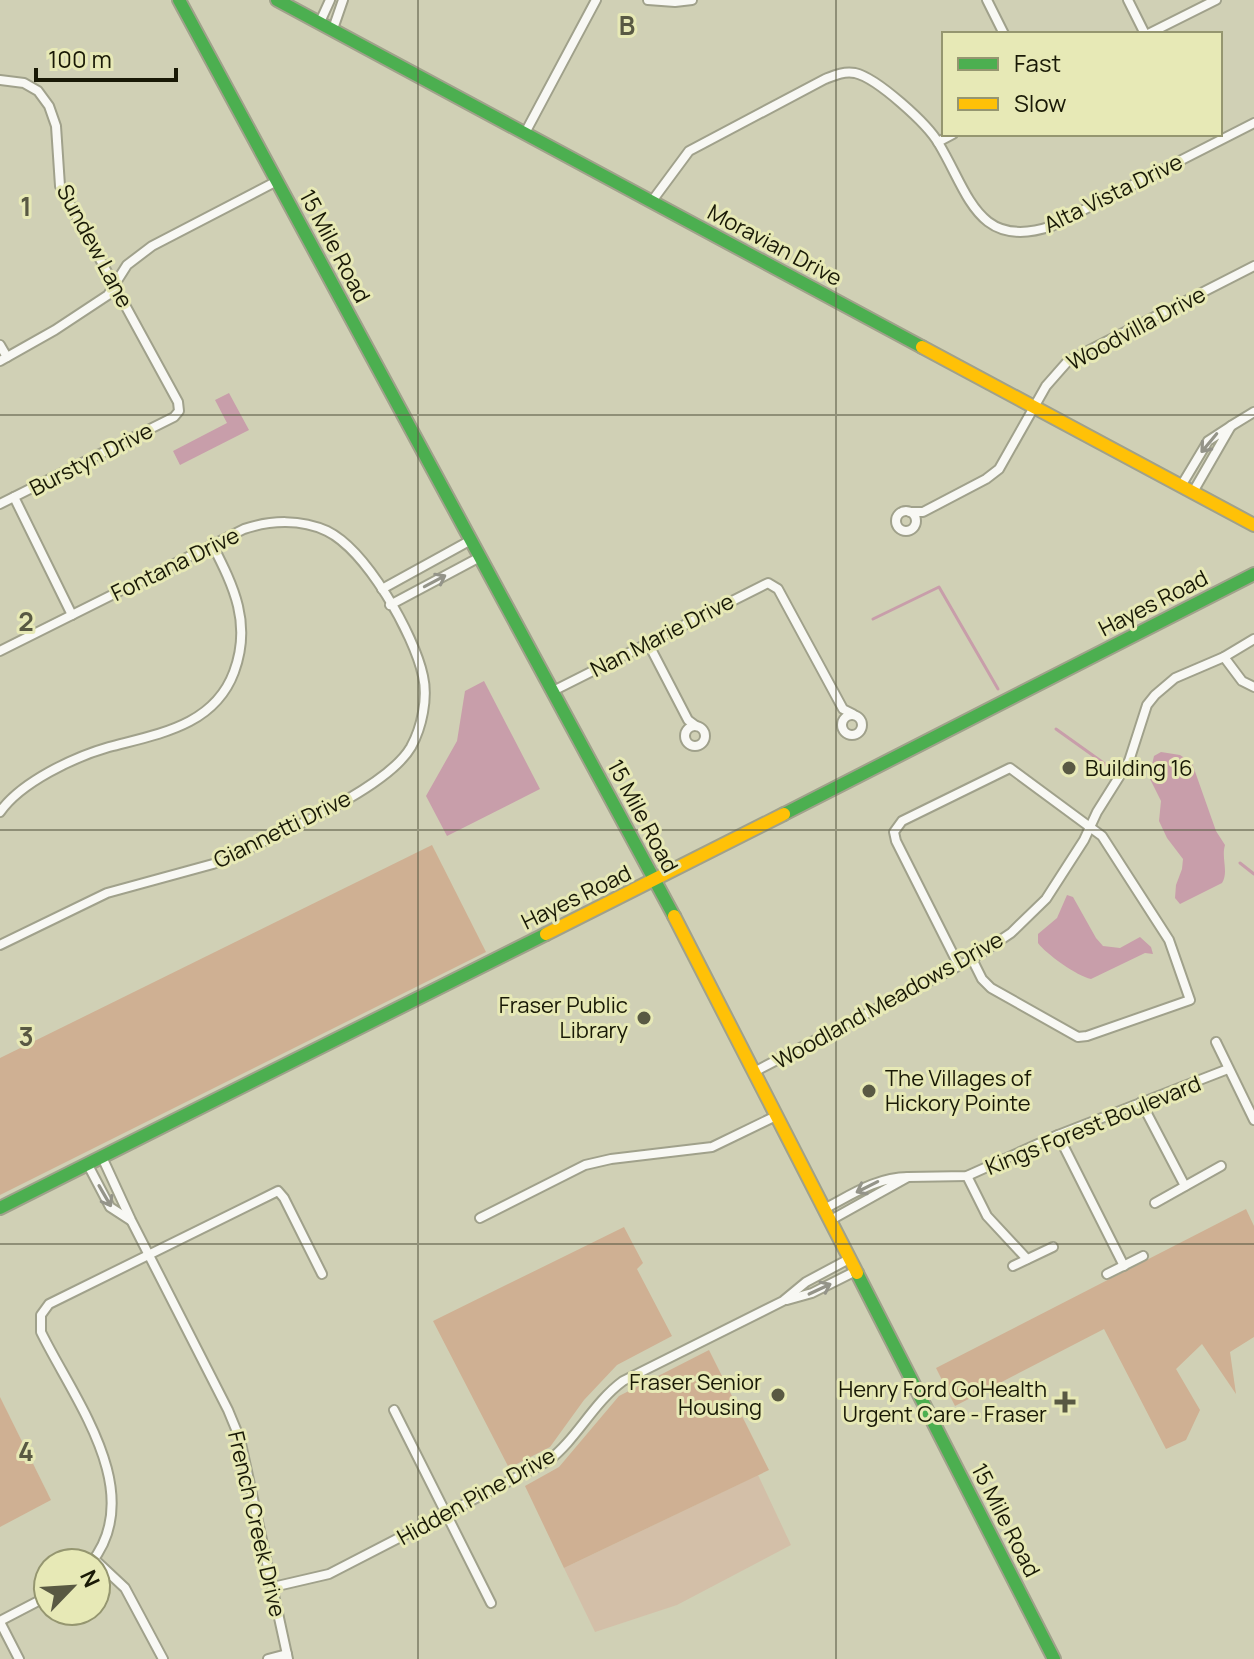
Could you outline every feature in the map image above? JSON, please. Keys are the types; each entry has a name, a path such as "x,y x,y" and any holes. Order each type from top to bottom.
{"street":[{"name":"Moravian Drive","path":"277,0 1254,525"},
{"path":"320,22 330,0"},
{"path":"333,29 343,0"},
{"path":"525,133 596,0"},
{"path":"648,0 692,0"},
{"path":"987,0 1003,32"},
{"path":"1128,0 1146,32"},
{"path":"1151,32 1216,0"},
{"name":"15 Mile Road","path":"182,3 654,880 1054,1659"},
{"name":"Alta Vista Drive","path":"652,201 680,160 701,143 844,72 855,73 876,84 920,122 938,142 979,216 995,227 1023,233 1052,226 1254,123"},
{"name":"Sundew Lane","path":"0,80 24,83 38,91 49,106 56,126 60,186 178,402 179,411"},
{"path":"938,142 949,136"},
{"path":"0,345 3,359 108,295 127,265 152,246 277,181"},
{"name":"Woodvilla Drive","path":"923,512 999,469 1034,406 1056,372 1068,361 1254,266"},
{"name":"Burstyn Drive","path":"0,504 174,417 179,411"},
{"path":"1181,486 1208,441 1254,412"},
{"path":"1193,492 1231,426"},
{"path":"14,497 72,615"},
{"path":"910,512 915,516 916,523"},
{"path":"923,512 913,529 906,532 896,525 900,513 923,512"},
{"name":"Fontana Drive","path":"0,651 212,544 259,524 305,524 329,532 361,557 390,605"},
{"path":"382,589 471,540"},
{"path":"0,812 26,786 58,769 97,751 187,724 220,697 232,678 240,654 243,619 236,592 212,544"},
{"path":"390,605 480,557"},
{"name":"Hayes Road","path":"0,1208 1254,574"},
{"name":"Nan Marie Drive","path":"553,691 763,584 772,583 843,709"},
{"name":"Giannetti Drive","path":"1,942 107,893 222,861 375,783 400,762 419,728 424,697 423,678 417,658 390,605"},
{"name":"Woodland Meadows Drive","path":"754,1072 972,959 1011,933 1046,899 1084,840 1129,761 1147,705 1155,695 1175,678 1224,657 1254,639"},
{"path":"648,643 691,725"},
{"path":"1224,657 1242,681 1254,687"},
{"path":"843,709 853,714 862,723 859,732 852,735 842,728 843,709"},
{"path":"842,721 853,714"},
{"path":"959,966 894,832 898,824 1010,768 1102,836 1169,940 1190,1000 1078,1037 986,985 972,959"},
{"path":"1216,1042 1254,1120"},
{"name":"Kings Forest Boulevard","path":"826,1215 880,1180 967,1176 1058,1135 1228,1069"},
{"path":"1141,1102 1185,1186"},
{"path":"480,1218 585,1165 712,1147 776,1116"},
{"path":"1058,1135 1124,1266"},
{"name":"French Creek Drive","path":"102,1157 240,1439 288,1656"},
{"name":"French Creek Drive","path":"88,1165 110,1207 131,1220"},
{"path":"1155,1203 1221,1166"},
{"path":"967,1176 987,1216 1027,1259"},
{"path":"100,1547 107,1534 111,1512 111,1482 104,1455 41,1332 41,1315 49,1304 278,1191 322,1274"},
{"path":"1013,1266 1053,1247"},
{"path":"1107,1274 1143,1256"},
{"name":"Hidden Pine Drive","path":"783,1301 806,1282 853,1265"},
{"name":"Hidden Pine Drive","path":"273,1587 329,1574 556,1455 600,1401 623,1381 783,1301 812,1293 853,1265"},
{"path":"394,1410 491,1603"},
{"path":"112,1577 125,1588 163,1659"},
{"path":"19,1659 0,1622 32,1605"},
{"path":"268,1659 288,1656"}],"shaded area":[{"path":"229,393 249,430 180,465 173,451 227,423 215,400"},
{"path":"484,681 540,789 447,836 426,796 457,741 465,691"},
{"path":"1161,752 1180,755 1192,763 1216,831 1225,845 1222,883 1180,904 1175,898 1183,859 1159,821 1161,801 1149,777 1154,756"},
{"path":"432,845 486,952 0,1195 0,1058"},
{"path":"1067,895 1073,897 1103,946 1120,948 1140,937 1151,947 1153,954 1145,953 1091,979 1062,964 1038,943 1038,934 1057,918"},
{"path":"1246,1209 1254,1226 1254,1337 1230,1352 1236,1394 1202,1344 1176,1369 1200,1410 1186,1440 1166,1449 1104,1329 955,1406 936,1368"},
{"path":"624,1227 643,1263 637,1269 672,1336 617,1365 584,1400 550,1447 509,1468 433,1321"},
{"path":"709,1350 769,1470 564,1568 525,1486 559,1467 619,1396"},
{"path":"0,1397 51,1500 0,1527"},
{"path":"758,1475 791,1545 677,1605 595,1632 564,1568"}],"waterway":[{"path":"873,619 939,587 998,689"},
{"path":"1056,729 1112,769"},
{"path":"1240,863 1254,874"}],"traffic: fast":[{"path":"179,0 674,916"},
{"path":"277,0 922,347"},
{"path":"784,814 1254,574"},
{"path":"0,1208 546,934"},
{"path":"857,1273 1054,1659"}],"traffic: slow":[{"path":"922,347 1254,525"},
{"path":"546,934 784,814"},
{"path":"674,916 857,1273"}],"place":[{"name":"Building 16","path":"1069,768"},
{"name":"Fraser Public Library","path":"644,1018"},
{"name":"The Villages of Hickory Pointe","path":"869,1091"},
{"name":"Fraser Senior Housing","path":"778,1395"},
{"name":"Henry Ford GoHealth Urgent Care - Fraser","path":"1065,1402"}]}
